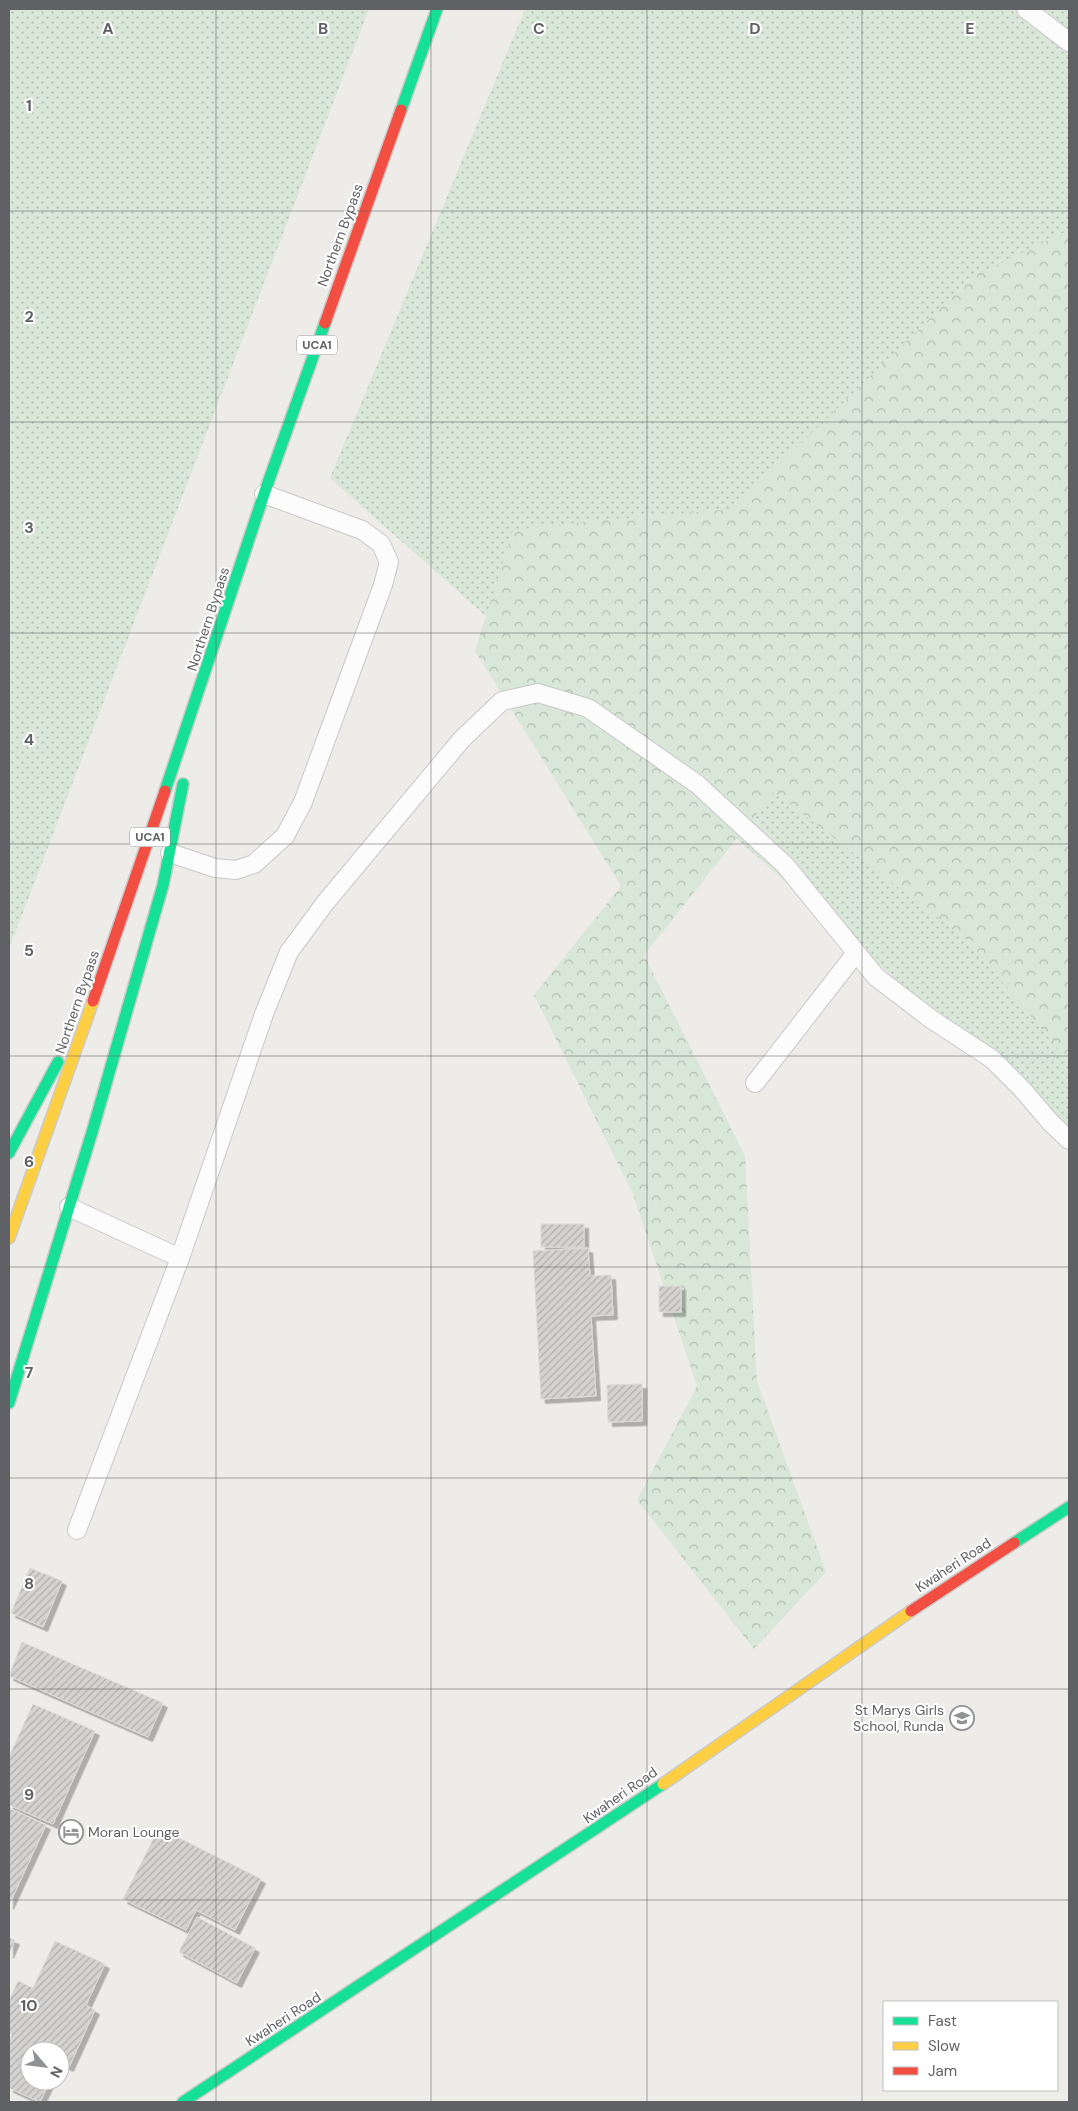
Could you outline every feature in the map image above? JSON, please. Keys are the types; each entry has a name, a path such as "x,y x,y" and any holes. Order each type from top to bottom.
{"main road":[{"name":"Northern Bypass","path":"9,1238 98,989 202,684 264,494 437,9"},
{"path":"9,1403 69,1207 163,885 202,684"},
{"path":"9,1153 98,989"},
{"name":"Kwaheri Road","path":"183,2102 616,1817 871,1637 1069,1507"}],"lane":[{"path":"1026,9 1069,42"},
{"path":"170,853 215,868 236,870 254,864 285,836 303,802 387,570 389,562 382,544 362,530 264,494"},
{"path":"77,1530 180,1258 264,1014 289,952 325,903 462,739 502,701 538,693 588,708 697,784 785,866 876,977 932,1019 992,1058 1069,1140"},
{"path":"755,1083 856,953"},
{"path":"69,1207 180,1258"}],"green space":[{"path":"9,9 369,9 9,949"},
{"path":"525,9 1069,9 1069,1133 330,478"},
{"path":"1069,230 1069,1062 968,941 774,792 644,955 745,1156 757,1381 826,1572 754,1649 637,1500 697,1386 633,1194 534,995 621,886 475,651 513,530 733,509 974,276"}],"building":[{"path":"541,1224 584,1224 584,1247 541,1247"},
{"path":"588,1248 590,1276 611,1275 613,1315 591,1316 596,1396 541,1399 533,1251"},
{"path":"659,1286 681,1286 681,1312 659,1312"},
{"path":"642,1384 642,1421 608,1422 607,1385"},
{"path":"30,1568 62,1581 43,1627 11,1613"},
{"path":"22,1642 163,1703 148,1737 9,1676"},
{"path":"33,1704 95,1731 53,1824 9,1805 9,1757"},
{"path":"9,1808 46,1825 9,1905"},
{"path":"159,1828 261,1879 235,1930 196,1910 186,1930 123,1899"},
{"path":"197,1917 255,1948 237,1983 179,1952"},
{"path":"9,1938 15,1940 9,1954"},
{"path":"55,1941 105,1964 86,2005 95,2010 70,2065 70,2041 20,2041 20,2091 45,2091 40,2102 9,2088 9,2042 12,2034 9,2033 9,2001 18,1981 33,1988"}],"traffic: fast":[{"path":"401,110 437,9"},
{"path":"165,791 264,494 325,323"},
{"path":"9,1403 93,1129 163,885 183,784"},
{"path":"9,1153 58,1062"},
{"path":"1014,1543 1069,1507"},
{"path":"183,2102 663,1784"}],"traffic: slow":[{"path":"9,1238 93,1001"},
{"path":"663,1784 911,1611"}],"traffic: jam":[{"path":"325,323 401,110"},
{"path":"93,1001 165,791"},
{"path":"911,1611 1014,1543"}],"place":[{"name":"St Marys Girls School, Runda","path":"962,1718"},
{"name":"Moran Lounge","path":"71,1832"}]}
